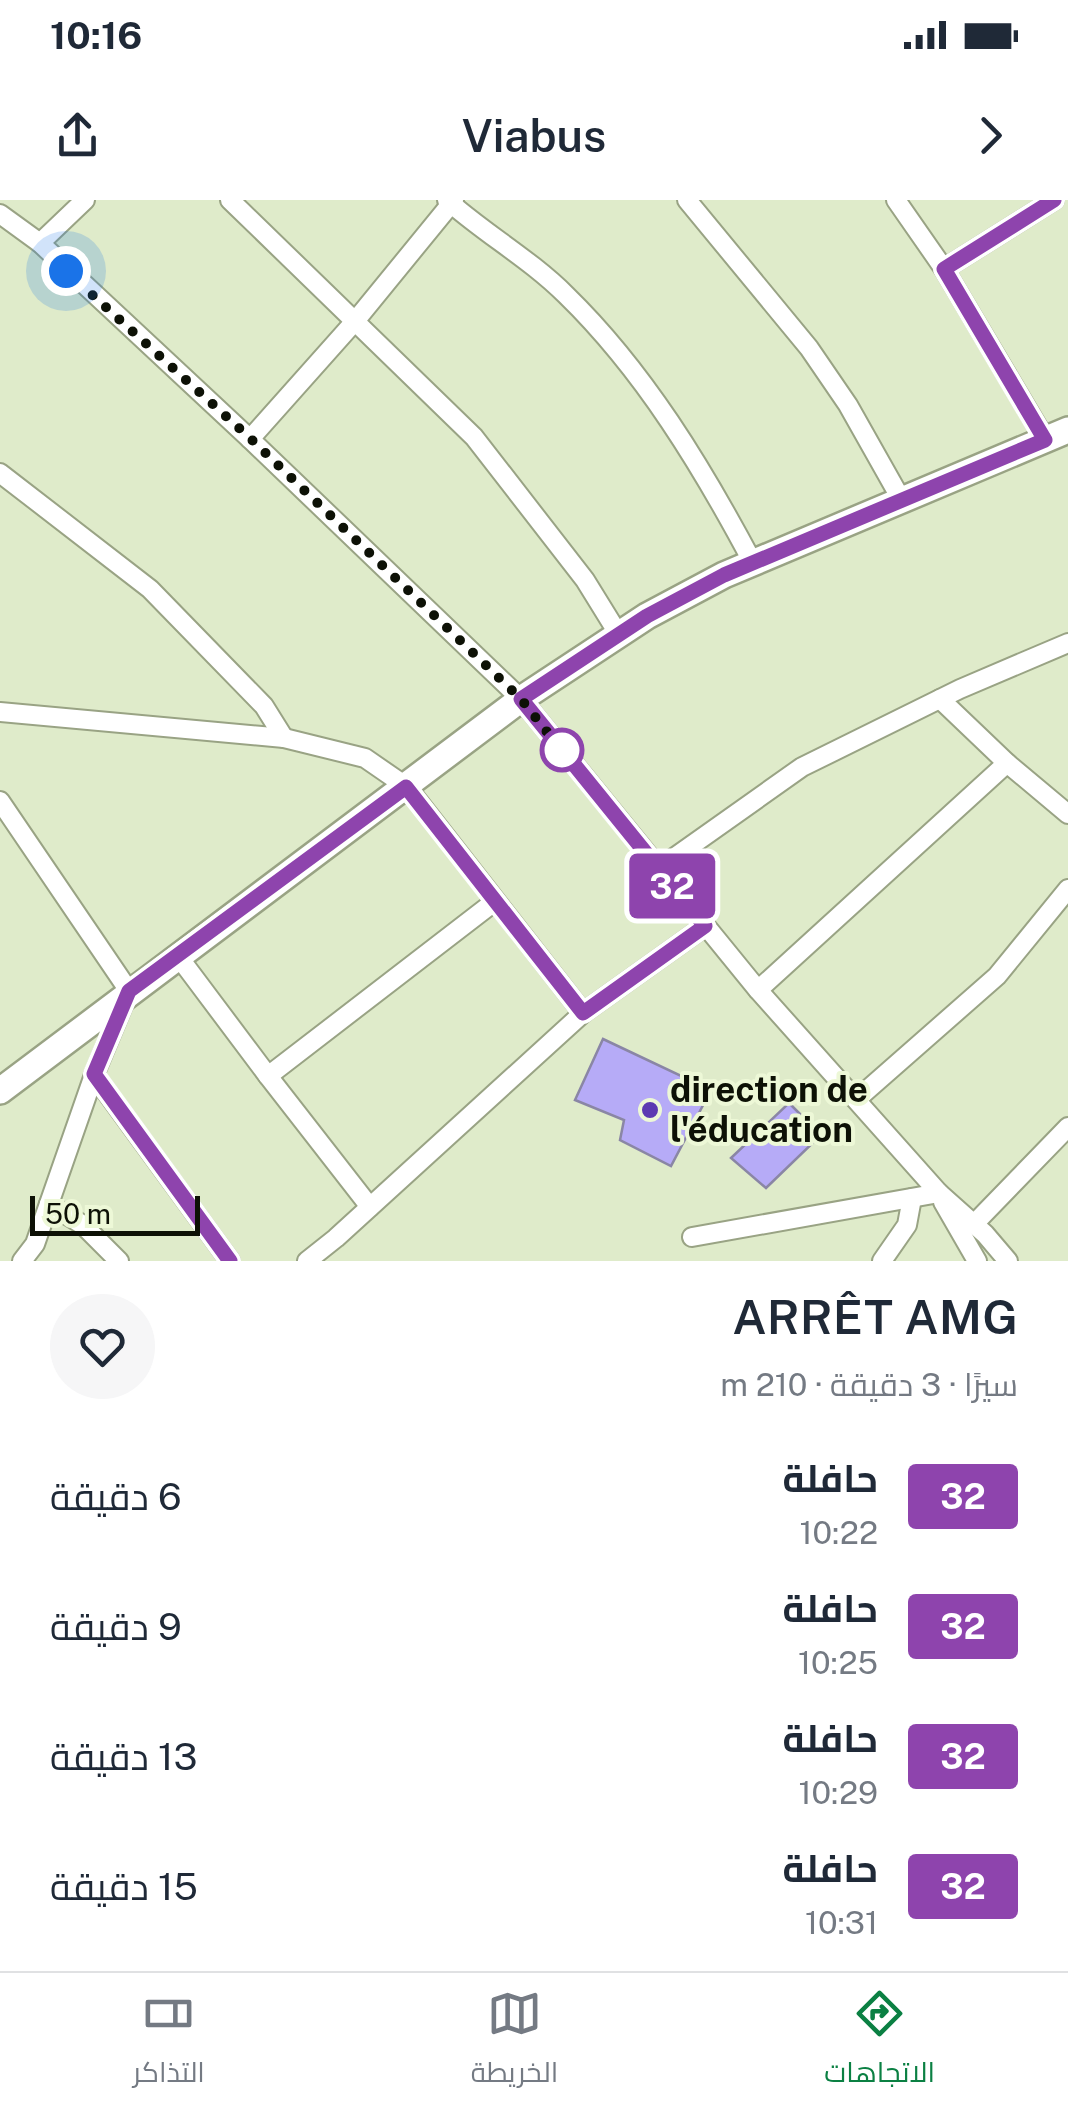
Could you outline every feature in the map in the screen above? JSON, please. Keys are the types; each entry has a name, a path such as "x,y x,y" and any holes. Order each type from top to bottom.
{"main road":[{"path":"3,1083 521,699 647,616 752,563 1057,435"}],"street":[{"path":"40,243 85,200"},
{"path":"230,200 474,438 585,580 618,635"},
{"path":"687,200 810,348 848,405 900,500"},
{"path":"896,200 1057,435"},
{"path":"944,269 1054,200"},
{"path":"250,438 356,320 451,201 566,295 618,352 716,493 752,563"},
{"path":"0,214 40,243 250,438 521,699 758,990 939,1193 1008,1261"},
{"path":"0,472 150,589 264,706 284,738"},
{"path":"658,869 802,766 1068,642"},
{"path":"940,699 1007,764 1068,814"},
{"path":"0,712 284,738 365,758 406,787 583,1013"},
{"path":"758,990 1007,764"},
{"path":"0,802 129,991 94,1074 35,1244 22,1261"},
{"path":"857,1099 996,976 1068,889"},
{"path":"268,1076 494,902"},
{"path":"307,1261 583,1013 705,926"},
{"path":"178,956 370,1208"},
{"path":"94,1074 230,1261"},
{"path":"974,1224 1068,1127"},
{"path":"692,1237 939,1193"},
{"path":"939,1193 977,1261"},
{"path":"882,1261 906,1225 912,1198"},
{"path":"49,1204 83,1224 120,1261"}],"building":[{"name":"direction de l'éducation","path":"603,1039 711,1090 671,1166 620,1140 624,1120 575,1100"},
{"path":"789,1103 821,1135 766,1188 731,1158"}],"bus line":[{"name":"32","path":"230,1261 94,1074 129,991 406,787 583,1013 705,926 521,699 647,616 724,575 1045,440 944,269 1054,200"}],"place":[{"name":"direction de l'éducation","path":"650,1110"}],"route":[{"path":"66,271 250,438 521,699 566,756 562,750"}]}
